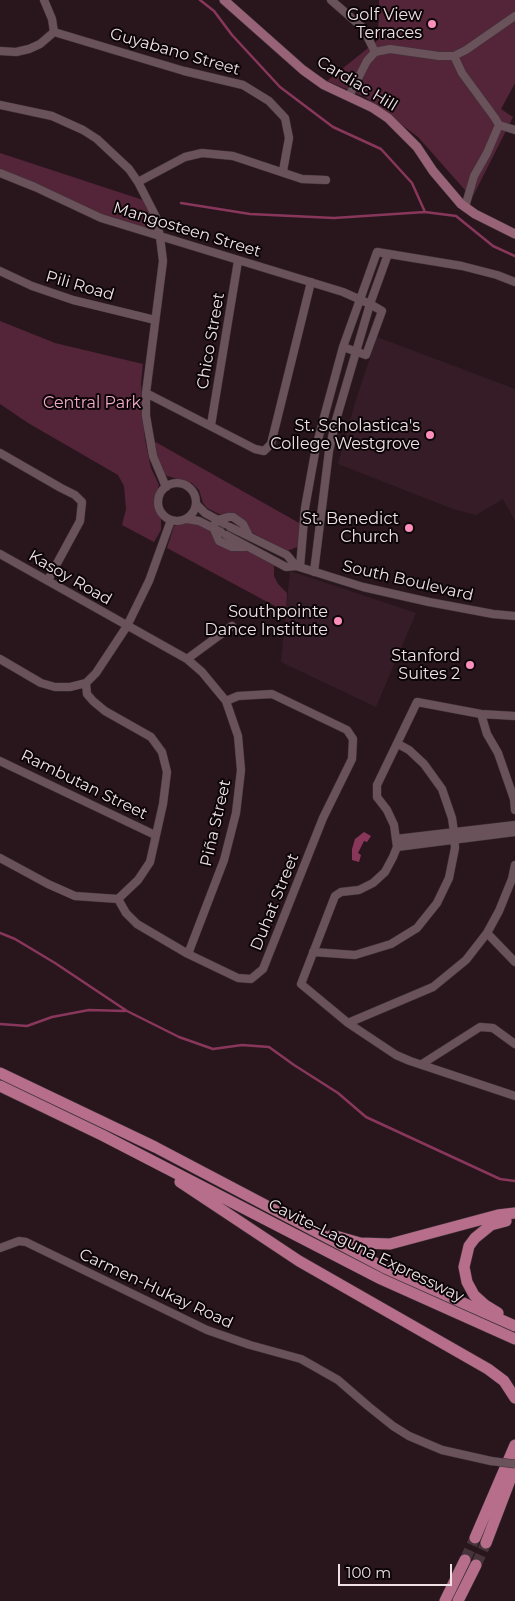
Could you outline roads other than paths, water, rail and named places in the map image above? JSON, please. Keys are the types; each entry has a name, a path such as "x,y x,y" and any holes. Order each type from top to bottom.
{"highway":[{"path":"0,1073 155,1148 286,1217 351,1241 380,1245 402,1242 498,1215 515,1213"},
{"path":"0,1086 148,1158 178,1181 299,1261 492,1372 509,1386 515,1398"},
{"name":"Cavite–Laguna Expressway","path":"148,1158 381,1279 515,1339"},
{"name":"Cavite–Laguna Expressway","path":"286,1217 426,1288 515,1326"},
{"path":"515,1220 501,1222 482,1230 469,1246 464,1267 467,1282 479,1300 515,1322"},
{"path":"475,1538 514,1448 515,1439"},
{"path":"486,1543 515,1465"},
{"path":"446,1601 465,1560"},
{"path":"458,1601 476,1565"}],"main road":[{"name":"Cardiac Hill","path":"224,0 303,70 324,85 388,118 417,147 433,171 465,207 515,234"}],"street":[{"path":"0,50 16,52 29,49 40,44 54,32 52,18 44,0"},
{"path":"331,0 363,28 375,52"},
{"path":"348,96 367,61 375,52 390,49 439,56 454,56 466,50 515,16"},
{"name":"Guyabano Street","path":"54,32 184,71 243,85 269,101 284,118 289,138 283,172"},
{"path":"454,56 465,79 499,125 515,130"},
{"path":"0,105 52,116 83,130 97,139 114,153 138,182 156,217 163,261 161,285 154,320 146,394 146,416 153,456 166,487"},
{"path":"465,207 474,176 487,153 499,125"},
{"path":"138,182 185,157 202,153 233,156 302,179 326,180"},
{"name":"Mangosteen Street","path":"0,173 101,218 311,282 370,304"},
{"path":"298,566 305,508 316,448 343,347 377,252 462,266 515,282"},
{"path":"314,572 329,451 355,351 388,254"},
{"name":"Chico Street","path":"211,426 238,261"},
{"name":"Pili Road","path":"0,271 32,286 73,300 154,320"},
{"path":"146,394 255,449 264,451 271,444 311,282"},
{"path":"343,347 366,355 382,311 370,304"},
{"path":"0,453 75,494 82,502 80,521 48,580"},
{"path":"172,484 184,485 193,492 196,504 195,510 187,519 182,521 171,520 162,513 158,502 162,491 172,484"},
{"name":"South Boulevard","path":"196,504 221,525 223,533 286,567 298,566"},
{"name":"South Boulevard","path":"249,536 239,520 228,517 221,525 216,537 232,547 250,548"},
{"name":"South Boulevard","path":"187,519 221,525 249,536 287,555 298,566 363,587 429,602 515,616"},
{"path":"0,659 41,682 55,687 70,687 86,683 96,673 127,626 149,581 171,520"},
{"name":"Kasoy Road","path":"0,554 127,626"},
{"name":"Piña Street","path":"127,626 187,659 202,672 226,701 238,736 242,770 236,813 224,860 188,954"},
{"path":"187,659 232,626"},
{"path":"0,858 75,896 118,899 138,880 150,862 168,772 162,752 151,737 105,711 93,701 88,694 86,683"},
{"name":"Duhat Street","path":"118,899 126,913 137,924 188,954 238,978 251,979 263,969 324,818 352,759 353,739 346,730 272,694 238,696 226,701"},
{"path":"515,716 481,714 417,702 377,785 377,797 387,810 394,825 397,843 386,872 373,883 358,890 341,892 335,896 301,984 348,1023 396,1055 410,1062 422,1064 515,1096"},
{"path":"481,714 487,734 498,753 514,799 515,810"},
{"path":"313,952 355,954 391,944 417,928 437,903 449,878 455,848 452,818 442,789 424,764 409,750 398,744"},
{"name":"Rambutan Street","path":"0,760 155,835"},
{"path":"397,843 454,836 515,825"},
{"path":"454,836 515,832"},
{"path":"348,1023 433,987 466,960 487,933 512,879 515,865"},
{"path":"487,933 515,962"},
{"path":"422,1064 480,1027 493,1028 515,1044"},
{"name":"Carmen-Hukay Road","path":"0,1248 19,1241 26,1242 207,1330 250,1345 301,1359 338,1380 393,1426 410,1436 442,1450 515,1465"}],"waterway":[{"path":"200,0 214,11 232,35 280,87 333,127 381,149 412,183 425,212"},
{"path":"181,203 250,214 334,218 425,212 456,216 493,246 515,256"},
{"path":"0,933 15,939 55,963 127,1011 179,1037 213,1049 242,1045 269,1047 338,1093 366,1117 500,1179 515,1181"},
{"path":"0,1024 27,1026 52,1017 89,1010 125,1011"}],"tunnel":[{"path":"465,1560 475,1538"},
{"path":"476,1565 486,1543"}],"place":[{"name":"Golf View Terraces","path":"432,24"},
{"name":"St. Scholastica's College Westgrove","path":"430,435"},
{"name":"St. Benedict Church","path":"409,528"},
{"name":"Southpointe Dance Institute","path":"338,621"},
{"name":"Stanford Suites 2","path":"470,665"}],"park label":[{"name":"Central Park","path":"92,403"}]}
